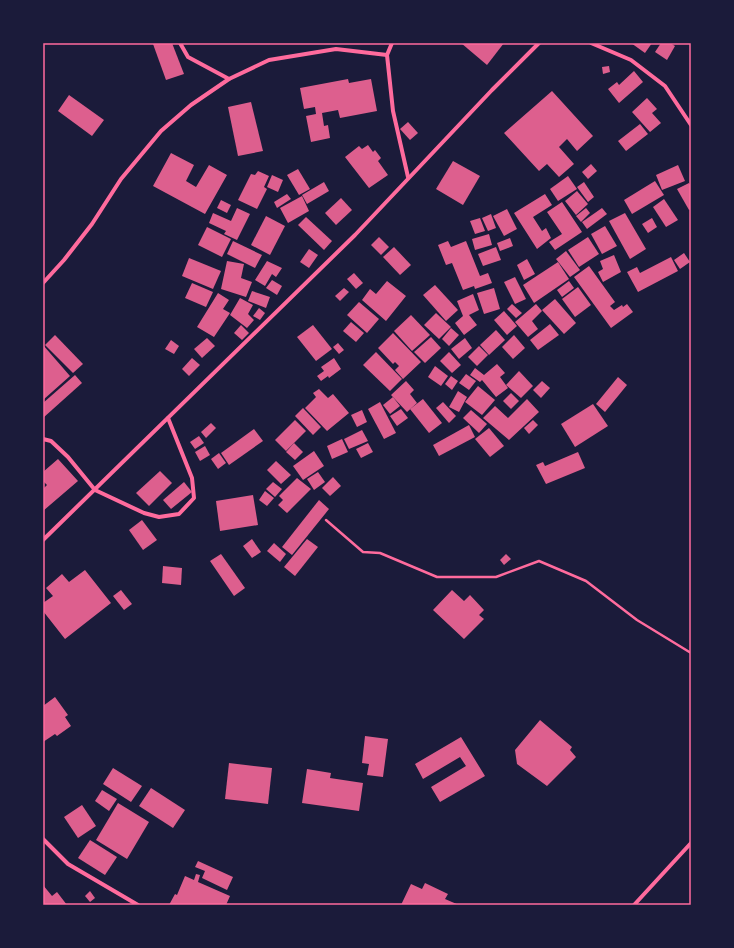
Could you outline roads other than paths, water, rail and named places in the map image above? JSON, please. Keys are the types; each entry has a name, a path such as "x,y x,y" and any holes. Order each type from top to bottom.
{"street":[{"path":"180,43 188,58 229,79"},
{"path":"392,43 387,55 393,111 408,177"},
{"path":"43,540 355,235 408,177 539,43"},
{"path":"591,43 631,60 665,86 691,125"},
{"path":"43,283 64,260 92,224 118,183 161,131 191,105 229,79 270,60 336,49 387,55"},
{"path":"43,439 51,441 68,457 95,490 144,513 160,517 179,514 194,498 192,478 168,418"},
{"path":"43,839 68,864 138,905"},
{"path":"634,905 691,843"}]}
